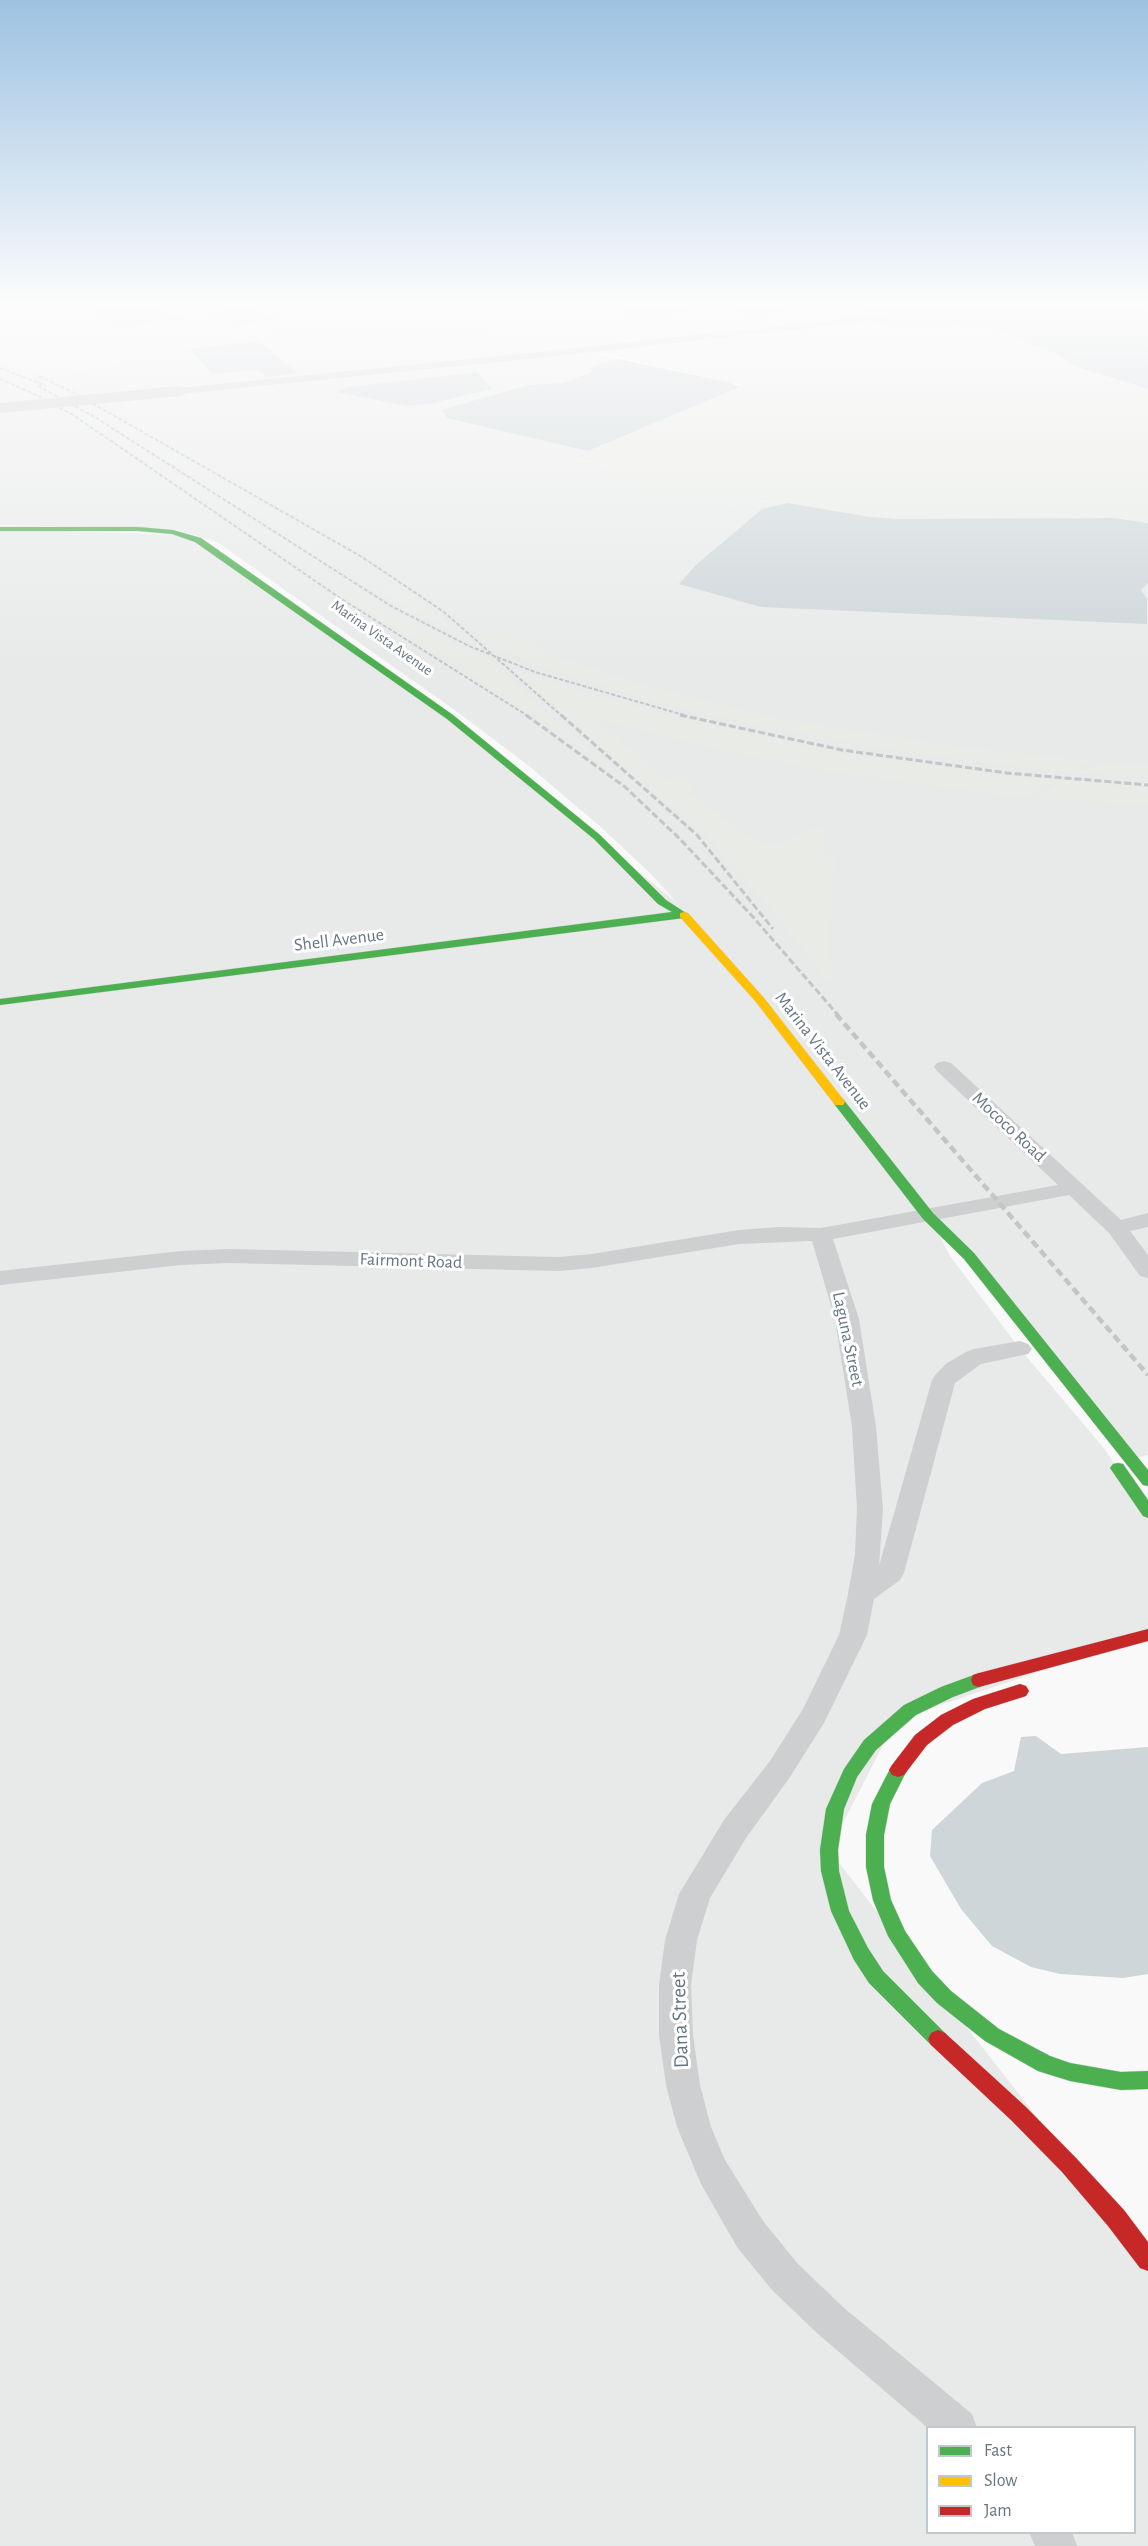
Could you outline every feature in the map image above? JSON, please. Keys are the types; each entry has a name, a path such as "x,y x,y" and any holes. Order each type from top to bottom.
{"main road":[{"name":"Marina Vista Avenue","path":"0,527 158,527 190,532 216,542 464,717 529,766 587,815 676,899 683,915 760,1000 928,1216 969,1256 1148,1481"},
{"name":"Shell Avenue","path":"0,1002 683,915"},
{"name":"Marina Vista Avenue","path":"928,1216 950,1256"},
{"path":"1103,1447 1148,1512"},
{"path":"1148,1635 982,1679 947,1692 910,1710 870,1745 850,1774 835,1809 829,1850 830,1870 840,1911 861,1954 876,1977 917,2020 1019,2114 1069,2165 1116,2218 1148,2260"},
{"path":"1035,1687 979,1704 947,1720 932,1730 910,1751 897,1770 886,1789 878,1819 875,1867 888,1917 910,1956 944,1997 992,2035 1045,2064 1096,2078 1148,2080"}],"street":[{"name":"Mococo Road","path":"944,1067 1117,1228 1148,1271"},
{"path":"821,1235 1074,1188"},
{"path":"1117,1228 1148,1220"},
{"name":"Fairmont Road","path":"0,1278 181,1258 229,1256 558,1264 592,1261 739,1237 779,1234 821,1235"},
{"name":"Laguna Street","path":"821,1235 847,1319 859,1392 870,1509 868,1554"},
{"path":"862,1594 891,1573 944,1380 955,1369 974,1358 1020,1349"},
{"name":"Dana Street","path":"868,1554 853,1635 814,1715 780,1769 735,1829 695,1894 681,1940 675,1985 676,2035 683,2085 694,2127 712,2172 750,2234 785,2277 831,2321 957,2426"}],"shaded area":[{"path":"0,425 652,425 584,454 576,460 614,466 731,505 754,501 1148,523 1148,1455 1131,1459 930,1218 950,1256 1020,1349 1103,1447 1148,1512 1148,1635 896,1720 829,1850 1148,2260 1148,2546 0,2546 0,529 185,535 450,717 677,903 651,874 603,829 529,766 456,711 217,542 174,529 0,525"},
{"path":"476,425 650,425 588,451"},
{"path":"647,425 1148,425 1148,523 1115,518 870,517 787,503 754,501 731,505 588,482 613,466 568,458"},
{"path":"787,503 870,517 897,519 1115,518 1148,523 1148,583 1141,590 1147,599 1147,624 761,607 679,584 696,565 762,509"},
{"path":"398,587 451,624 467,636 379,591"},
{"path":"364,595 419,626 490,658 526,695 640,792 534,715 348,599"},
{"path":"506,630 543,650 646,685 779,718 948,745 1089,760 1076,769 1087,770 1102,761 1148,765 1148,777 1063,772 915,754 739,722 660,703 555,671 492,648 478,634"},
{"path":"509,667 585,692 673,716 832,751 1008,776 1148,788 1148,805 1035,798 1055,785 1049,784 1023,798 837,773 720,750 594,718 665,779 683,776 697,788 689,792 739,830 770,846 826,824 824,855 835,856 829,950 834,977 829,984 772,911 709,839"},
{"path":"1036,1736 1061,1754 1148,1747 1148,1974 1123,1978 1060,1974 1031,1967 992,1946 961,1909 930,1856 932,1830 982,1783 1014,1771 1021,1737"}],"railway":[{"path":"87,425 340,598 528,716"},
{"path":"107,425 391,606 469,646 494,656"},
{"path":"130,425 362,557 444,612 494,656"},
{"path":"494,656 535,672 687,716"},
{"path":"494,656 562,716"},
{"path":"526,715 625,787 680,839 753,917 838,1015"},
{"path":"561,715 697,835 773,929"},
{"path":"680,715 842,750 1007,773 1148,785"},
{"path":"836,1014 1148,1375"}],"traffic: fast":[{"path":"0,529 138,529 173,532 198,540 450,717 597,837 662,902 684,915"},
{"path":"0,1002 683,914"},
{"path":"839,1102 928,1216 969,1256 1148,1481"},
{"path":"1118,1468 1148,1512"},
{"path":"938,2039 876,1977 861,1954 840,1911 830,1871 829,1850 835,1809 850,1774 870,1745 910,1710 979,1680"},
{"path":"898,1770 881,1804 875,1835 875,1867 882,1900 898,1936 925,1977 944,1997 992,2035 1045,2064 1070,2072 1121,2081 1148,2080"}],"traffic: slow":[{"path":"684,915 760,1000 839,1102"}],"traffic: jam":[{"path":"979,1680 1148,1635"},
{"path":"898,1770 921,1740 947,1720 979,1704 1020,1691"},
{"path":"938,2039 1019,2114 1069,2165 1116,2218 1148,2260"}]}
